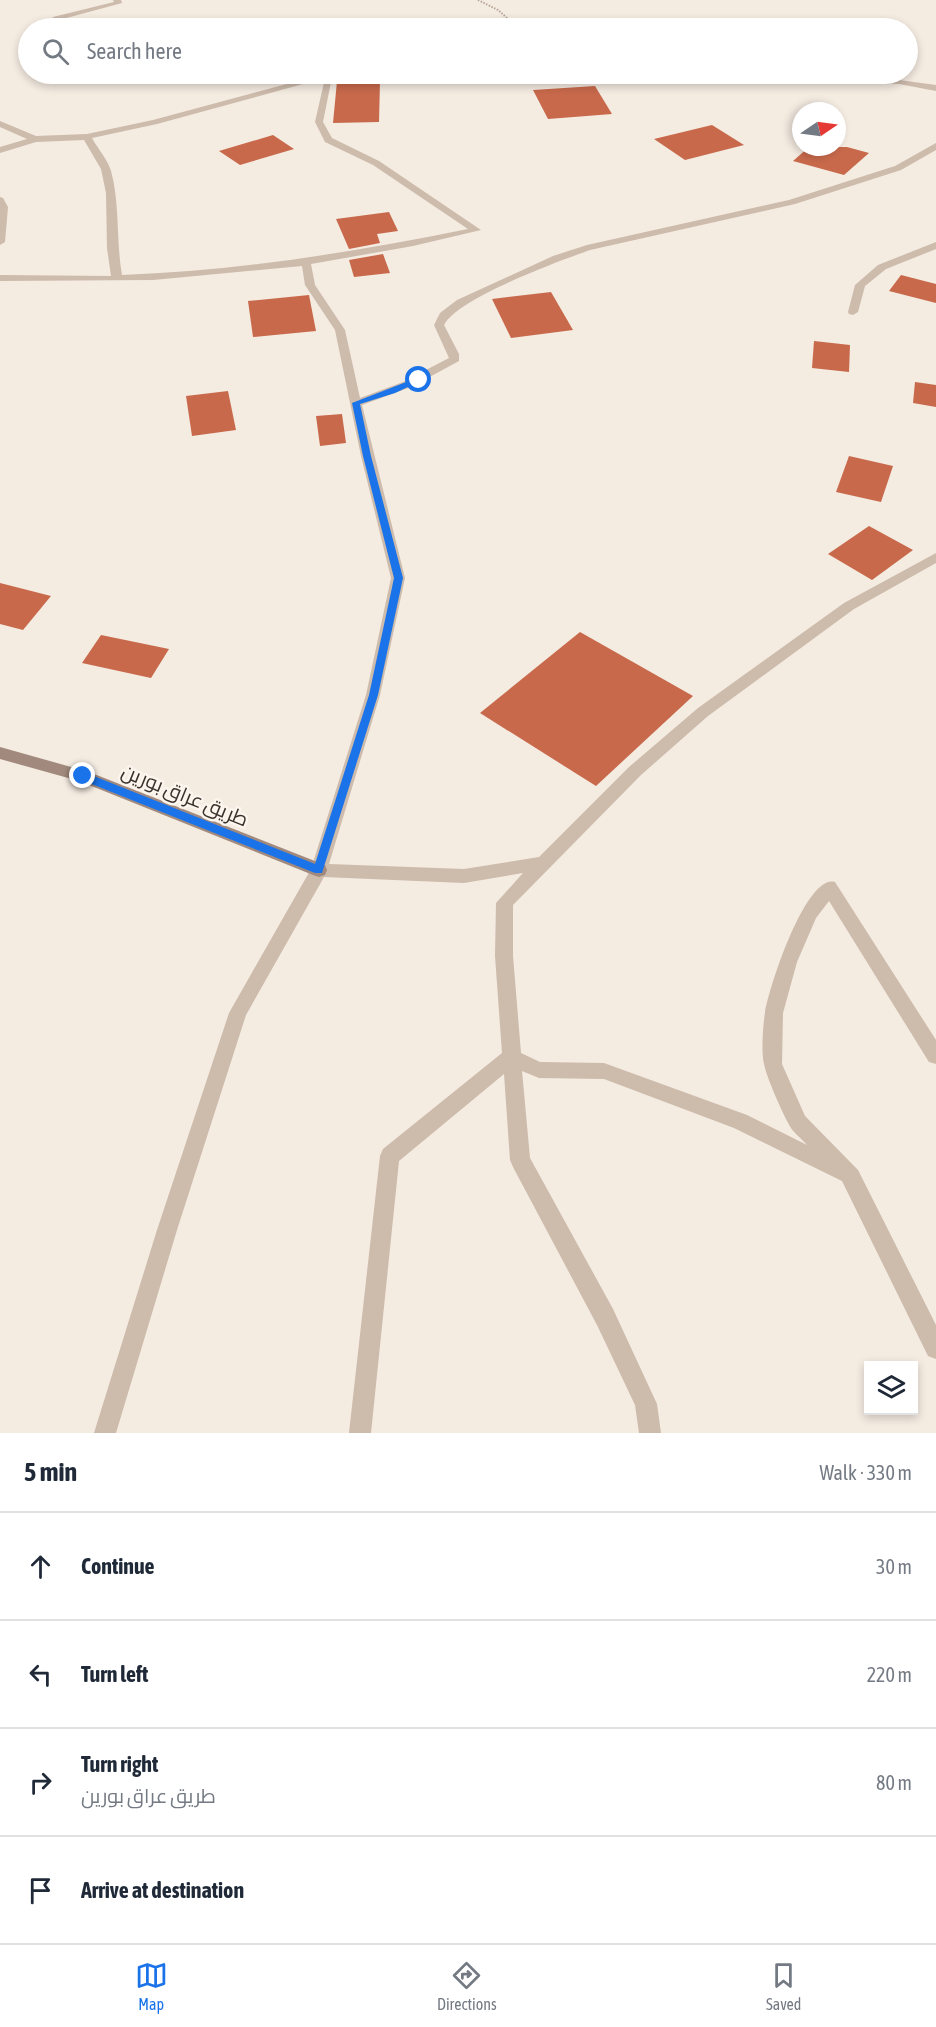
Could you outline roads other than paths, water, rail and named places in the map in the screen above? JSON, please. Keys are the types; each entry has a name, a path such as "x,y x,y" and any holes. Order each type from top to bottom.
{"street":[{"path":"60,18 118,3 117,0"},
{"path":"0,150 35,139 87,137 154,122 294,84"},
{"path":"0,278 74,281 221,272 306,262 476,230 376,163 328,141 319,122 327,84"},
{"path":"911,84 936,88"},
{"path":"0,124 35,139"},
{"path":"87,137 106,169 111,193 112,248 117,278"},
{"path":"356,403 393,391 426,376 455,358 452,347 443,337 439,325 444,315 461,302 557,258 587,248 792,202 898,168 936,146"},
{"path":"0,200 3,207 0,242"},
{"path":"854,312 860,285 882,267 936,245"},
{"path":"105,1433 170,1219 238,1013 319,870 374,695 398,578 367,456 340,330 310,285 306,262"},
{"path":"650,1433 646,1404 604,1317 520,1160 504,956 504,903 635,771 703,712 849,606 936,557"},
{"name":"طريق عراق بورين","path":"0,753 83,776 319,870"},
{"path":"319,870 464,876 544,863"},
{"path":"936,1056 829,887 810,914 788,962 774,1013 773,1064 798,1122 851,1177 936,1348"},
{"path":"511,1057 539,1070 604,1071 740,1121 851,1177"},
{"path":"360,1433 390,1156 511,1057"}]}
